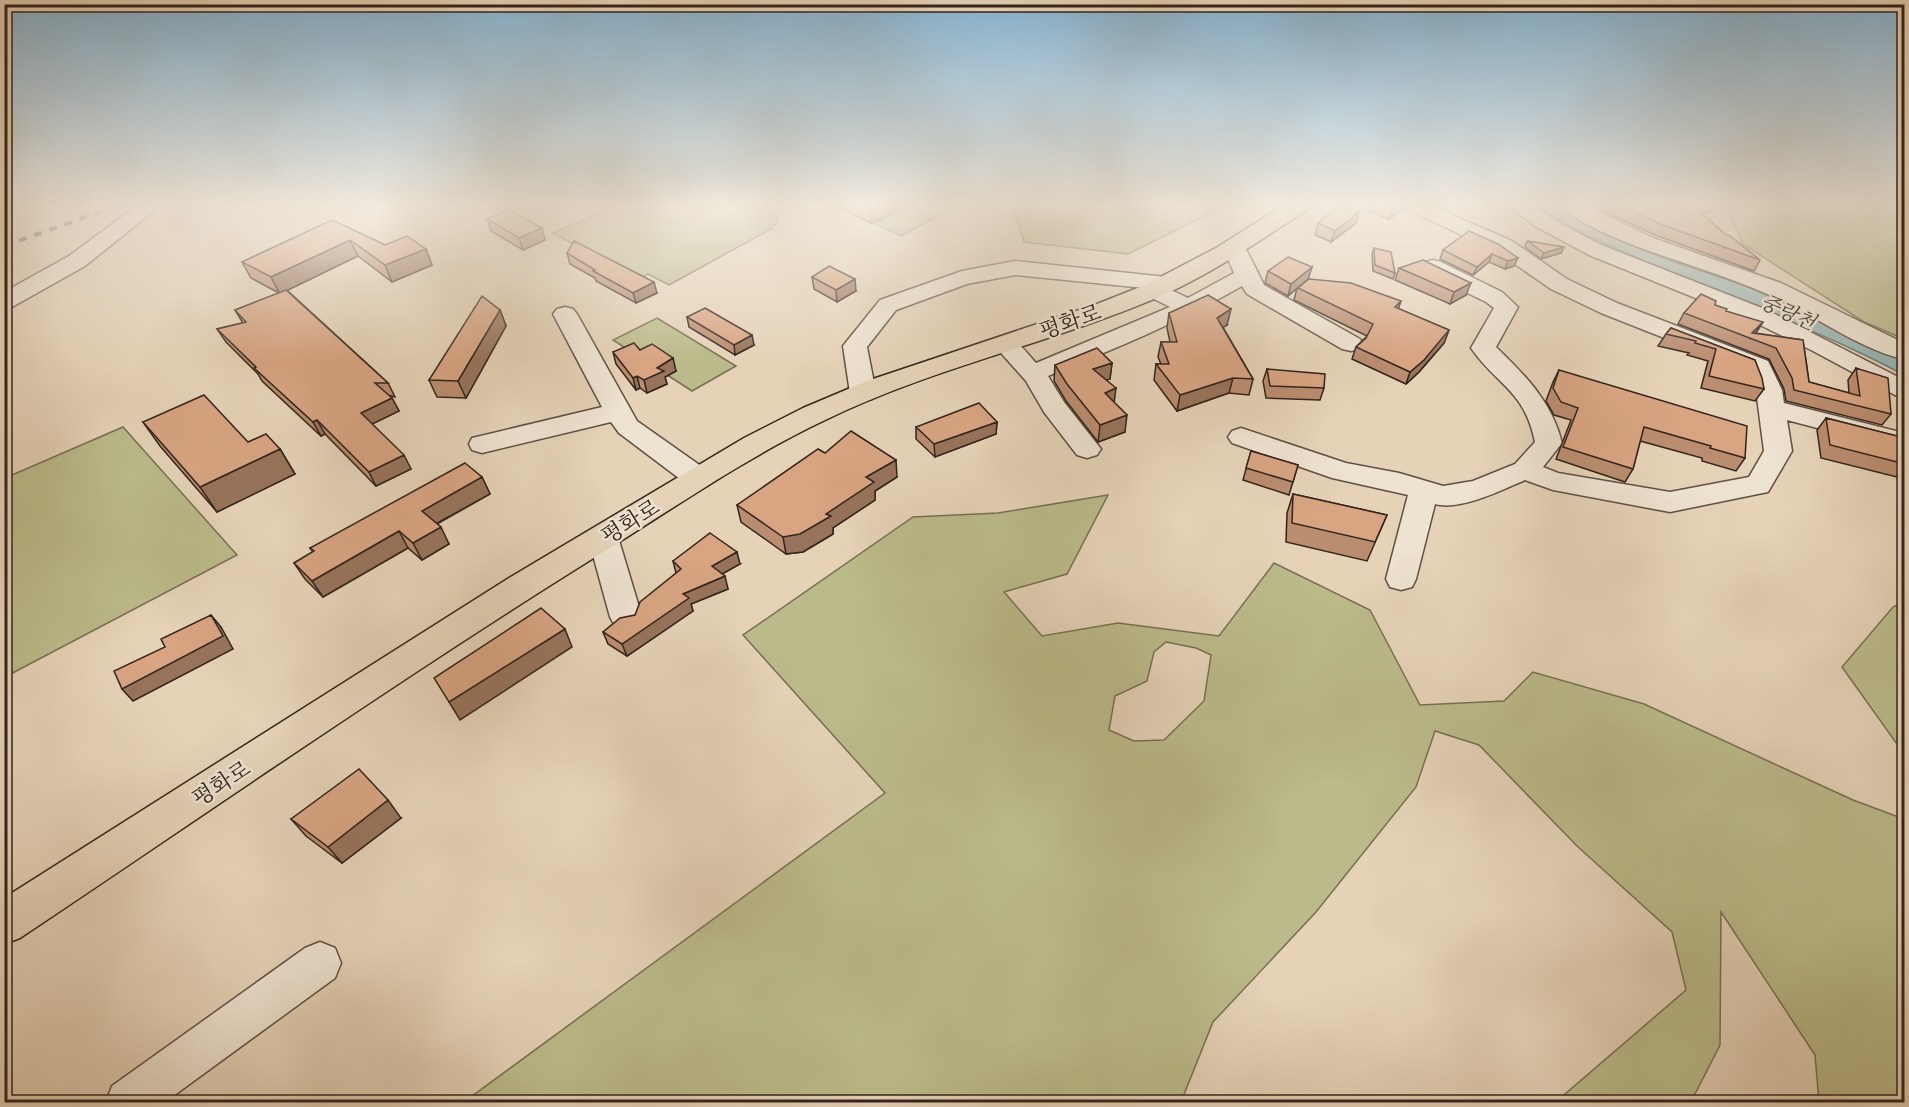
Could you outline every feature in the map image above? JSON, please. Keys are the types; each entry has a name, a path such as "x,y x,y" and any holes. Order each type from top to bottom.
{"main road":[{"name":"평화로","path":"4,923 521,587 754,445 813,414 917,372 1106,309 1160,287 1240,261 1245,257"}],"street":[{"path":"4,302 82,257"},
{"path":"1519,257 1559,284 1609,308 1759,366"},
{"path":"1612,257 1814,340 1905,390"},
{"path":"1682,257 1773,288 1905,352"},
{"path":"1033,373 1116,340 1189,307 1240,261 1255,289 1351,344"},
{"path":"1241,437 1342,471 1411,486 1442,496 1479,489 1525,470 1549,443 1546,424 1531,396 1483,348 1506,307 1494,297 1427,264"},
{"path":"863,393 855,346 888,305 962,278 1015,268 1160,287 1189,307"},
{"path":"565,314 617,412 628,427 698,478"},
{"path":"1525,470 1552,481 1670,502 1758,485 1778,451 1769,390 1754,350 1775,323"},
{"path":"1005,344 1033,373 1053,406 1087,449"},
{"path":"1772,408 1905,442"},
{"path":"482,444 617,412"},
{"path":"1401,579 1411,486"},
{"path":"603,537 626,617"},
{"path":"128,1102 320,963"}],"shaded area":[{"path":"597,257 721,257 669,285 648,274 639,279"},
{"path":"1763,257 1904,257 1904,339 1864,322"},
{"path":"657,318 736,366 692,391 613,340"},
{"path":"123,427 237,555 5,677 5,478"},
{"path":"1108,495 1067,574 1004,592 1042,636 1118,623 1219,636 1274,563 1370,610 1420,705 1504,701 1533,672 1644,704 1853,800 1904,819 1904,1102 1819,1102 1815,1055 1721,912 1720,1045 1691,1102 1563,1102 1564,1095 1686,990 1672,932 1577,846 1479,745 1435,731 1416,787 1316,912 1213,1022 1181,1102 464,1102 885,793 743,635 913,517 998,513","holes":["1166,642 1196,648 1211,655 1204,701 1164,740 1134,741 1109,730 1115,696 1147,681 1154,652"]},
{"path":"1904,602 1904,754 1842,667 1893,607"}],"water":[{"name":"중랑천","path":"1635,257 1660,257 1750,287 1904,360 1904,375 1838,342"}],"building":[{"path":"253,257 314,257 271,277 242,262"},
{"path":"373,257 406,257 385,265"},
{"path":"573,257 605,257 654,282 633,293 593,271 595,270"},
{"path":"1288,257 1312,267 1291,284 1268,271"},
{"path":"1375,257 1392,257 1395,273 1375,265"},
{"path":"1456,257 1489,257 1477,267"},
{"path":"1498,257 1518,258 1508,261"},
{"path":"1423,260 1471,283 1454,292 1399,268"},
{"path":"829,266 855,279 836,290 812,277"},
{"path":"1309,279 1351,283 1401,301 1395,307 1449,330 1424,360 1410,372 1356,347 1366,338 1373,324 1298,288"},
{"path":"286,290 388,383 375,383 392,398 361,413 404,455 369,472 317,420 313,422 254,368 256,367 217,329 246,322 235,310"},
{"path":"1701,294 1716,301 1715,305 1727,309 1726,311 1763,322 1752,333 1803,340 1809,382 1860,396 1856,368 1888,378 1891,414 1794,390 1792,378 1776,348 1684,313"},
{"path":"1208,295 1231,309 1217,318 1253,379 1233,378 1180,395 1156,364 1169,364 1161,342 1177,342 1169,313"},
{"path":"482,296 500,310 458,381 429,380"},
{"path":"705,308 752,335 734,345 687,317"},
{"path":"1671,328 1755,360 1764,389 1709,376 1716,349 1695,343 1696,341 1666,334"},
{"path":"634,343 640,350 652,344 673,358 657,368 664,371 644,380 637,376 633,378 613,352"},
{"path":"1097,348 1112,363 1093,369 1116,388 1105,393 1127,415 1100,425 1067,384 1055,365"},
{"path":"1267,369 1325,374 1324,388 1270,386"},
{"path":"1559,370 1747,426 1745,458 1644,427 1633,469 1563,447 1578,408 1561,402 1553,388"},
{"path":"204,395 248,442 266,434 280,449 200,487 143,422"},
{"path":"979,403 997,422 934,444 916,427"},
{"path":"1826,418 1905,438 1905,464 1830,445"},
{"path":"851,431 896,460 866,477 874,482 826,514 831,516 800,534 783,537 737,505 818,449 825,453"},
{"path":"1251,451 1298,465 1293,482 1246,468"},
{"path":"465,463 482,477 422,511 441,527 413,543 399,531 312,581 294,563 314,551 310,548"},
{"path":"1293,494 1387,515 1375,542 1292,523"},
{"path":"710,533 737,552 712,566 725,576 683,594 689,598 622,644 603,632 620,618 635,615 640,602 681,569 673,561"},
{"path":"541,608 565,629 449,702 434,678"},
{"path":"211,615 223,636 122,689 114,671 165,647 161,639"},
{"path":"359,769 388,800 328,847 291,819"}]}
